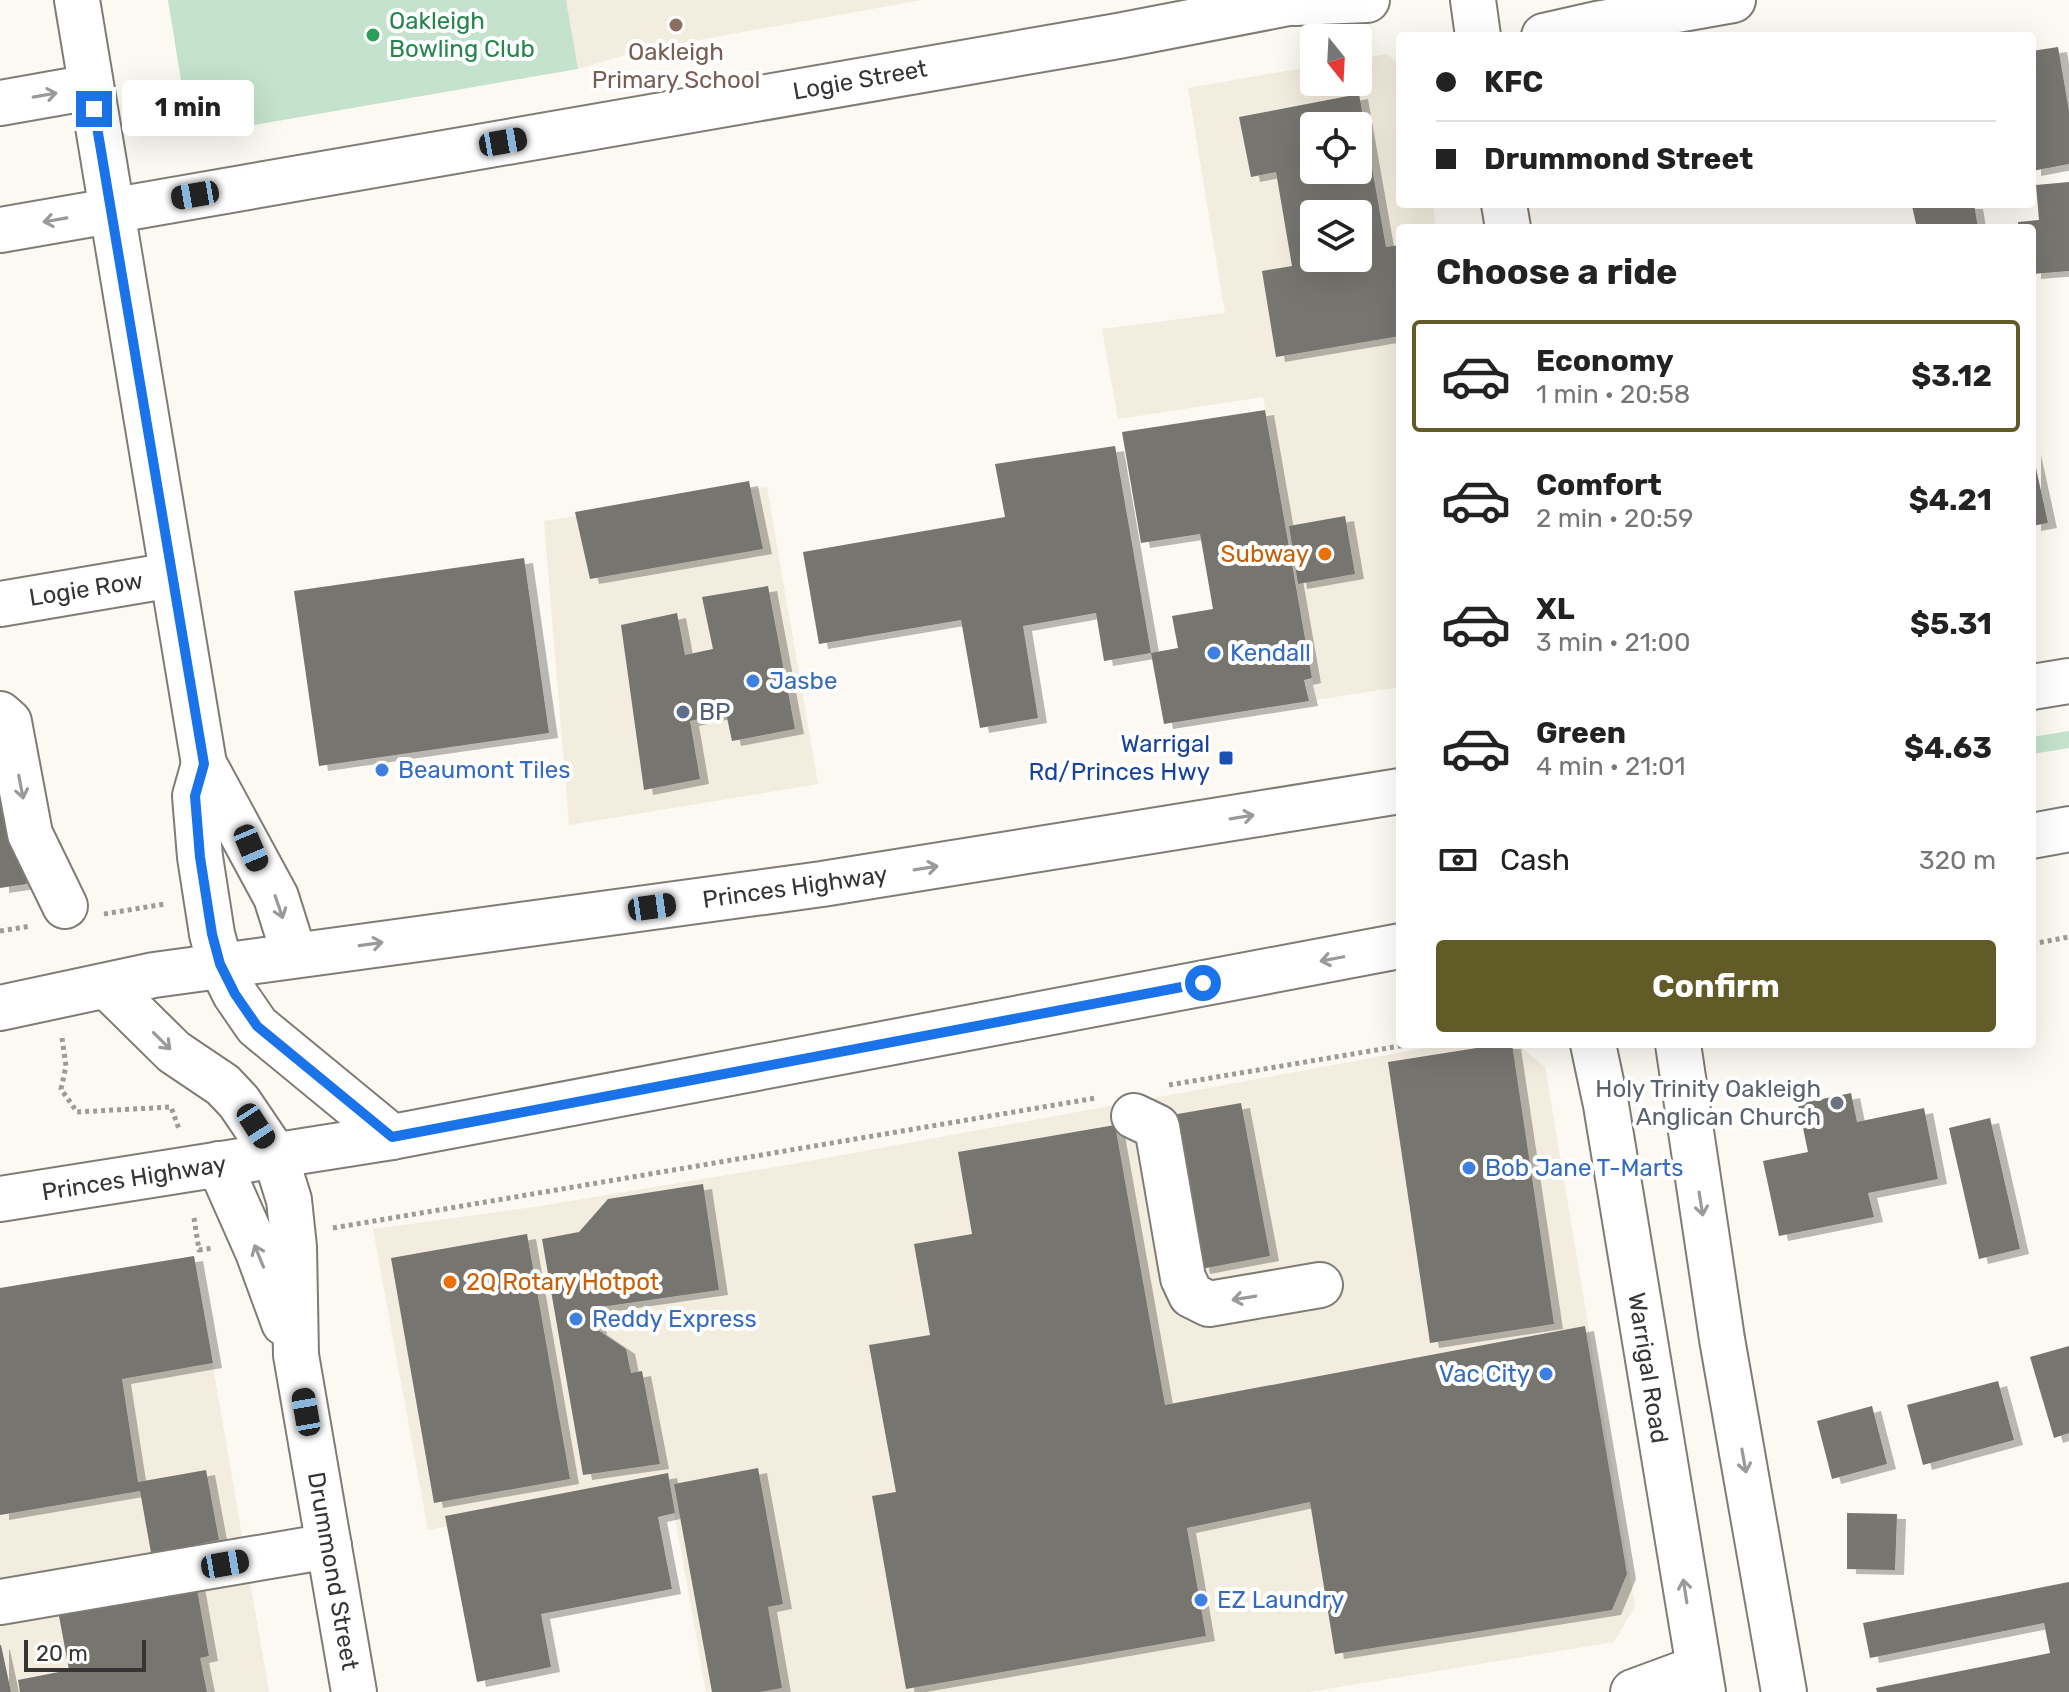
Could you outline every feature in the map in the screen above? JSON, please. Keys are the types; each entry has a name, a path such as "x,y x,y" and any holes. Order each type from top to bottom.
{"main road":[{"path":"77,0 204,764 276,897 294,954"},
{"name":"Logie Street","path":"0,230 1300,1 1367,0"},
{"path":"1473,0 1477,32"},
{"path":"1562,32 1733,0"},
{"path":"0,103 91,87"},
{"name":"Logie Row","path":"0,604 172,575"},
{"path":"2036,686 2069,681"},
{"path":"0,714 9,722 30,834 65,906"},
{"path":"204,764 195,796 212,934 220,964 235,994 257,1026 392,1137"},
{"name":"Princes Highway","path":"0,1008 220,964 822,884 1396,792"},
{"path":"2036,835 2069,829"},
{"name":"Princes Highway","path":"0,1199 392,1137 1396,947"},
{"name":"Drummond Street","path":"107,986 174,1052 223,1085 239,1102 275,1155 289,1200 272,1238"},
{"path":"1566,1048 1606,1105"},
{"name":"Warrigal Road","path":"1594,1048 1606,1105 1700,1680"},
{"path":"1679,1048 1722,1339 1784,1692"},
{"path":"1131,1100 1157,1127 1183,1278 1191,1295 1209,1304 1320,1285"},
{"name":"Drummond Street","path":"203,1166 272,1238 296,1355 354,1692"},
{"path":"0,1602 329,1546"},
{"path":"1633,1692 1700,1680"}],"path":[{"path":"2036,943 2069,937"},
{"path":"57,997 66,1066 61,1089 77,1112 171,1107 178,1129 203,1166 199,1250 1131,1100 1396,1047"}],"shaded area":[{"name":"Oakleigh Primary School","path":"566,0 922,0 643,50 578,69"},
{"path":"1387,54 1396,62 1396,208 1434,208 1436,224 1396,224 1396,688 1316,700 1263,397 1118,419 1102,329 1225,313 1188,88 1300,68 1300,96 1372,96 1372,57"},
{"name":"BP","path":"767,487 818,784 569,825 544,521"},
{"path":"1425,1048 1522,1048 1545,1067 1635,1606 1614,1642 1309,1692 706,1692 670,1489 428,1530 373,1229 534,1207 799,1163"},
{"path":"194,1256 269,1692 0,1692 0,1288"}],"green space":[{"name":"Oakleigh Bowling Club","path":"168,0 566,0 578,69 190,136"},
{"path":"2069,731 2069,748 2036,753 2036,736"}],"building":[{"path":"2058,47 2069,111 2069,164 2036,170 2036,50"},
{"path":"1359,96 1362,112 1300,112 1300,184 1372,184 1372,168 1386,247 1396,246 1396,337 1276,357 1262,271 1292,266 1276,172 1251,177 1239,117"},
{"path":"2069,182 2069,271 2036,274 2036,224 2018,222 2039,220 2036,185"},
{"path":"1912,208 1975,208 1977,224 1916,224"},
{"path":"1265,410 1312,678 1304,680 1309,701 1164,724 1151,653 1178,648 1172,616 1213,609 1200,534 1141,543 1122,432"},
{"path":"1115,446 1151,653 1104,661 1096,613 1023,626 1038,718 980,728 961,620 819,644 803,552 1005,517 995,464"},
{"path":"2036,468 2048,523 2036,525"},
{"path":"749,481 763,549 590,579 575,512"},
{"path":"1345,516 1355,574 1298,584 1289,526"},
{"path":"524,558 549,733 319,766 294,591"},
{"path":"768,586 795,729 732,741 726,713 690,721 700,779 644,790 621,625 677,613 685,655 713,649 702,597"},
{"path":"0,754 27,884 0,888"},
{"path":"1477,1048 1513,1048 1554,1324 1430,1343 1388,1062"},
{"path":"1851,1093 1857,1122 1924,1108 1938,1179 1868,1193 1874,1217 1779,1236 1763,1161 1808,1152 1798,1104"},
{"path":"1241,1103 1270,1256 1201,1269 1172,1115"},
{"path":"1990,1118 2020,1249 1979,1259 1949,1128"},
{"path":"1115,1125 1165,1405 1585,1326 1627,1574 1612,1610 1335,1654 1310,1502 1187,1528 1206,1636 906,1689 872,1496 896,1492 869,1345 930,1335 914,1244 972,1234 958,1152"},
{"path":"703,1184 719,1290 594,1308 598,1330 626,1349 631,1373 642,1371 660,1464 583,1475 542,1239 579,1232 608,1199"},
{"path":"527,1234 570,1479 434,1503 391,1258"},
{"path":"194,1256 213,1363 122,1379 138,1482 206,1470 219,1540 194,1545 195,1556 153,1564 140,1491 0,1515 0,1288"},
{"path":"2069,1346 2069,1433 2054,1438 2030,1357"},
{"path":"1998,1381 2014,1440 1923,1465 1907,1405"},
{"path":"1872,1406 1887,1464 1832,1479 1817,1421"},
{"path":"758,1468 783,1604 768,1607 782,1688 760,1692 712,1692 674,1484"},
{"path":"668,1473 675,1513 658,1517 672,1589 541,1614 551,1667 477,1682 445,1516"},
{"path":"1847,1513 1897,1514 1895,1570 1847,1569"},
{"path":"195,1578 209,1656 200,1658 207,1692 20,1692 18,1680 69,1670 57,1605"},
{"path":"2069,1582 2069,1692 1877,1692 1876,1688 2050,1653 2044,1623 1870,1658 1863,1623"},
{"path":"1,1645 11,1692 0,1692"}],"place":[{"name":"Oakleigh Primary School","path":"676,25"},
{"name":"Oakleigh Bowling Club","path":"373,35"},
{"name":"Subway","path":"1325,554"},
{"name":"Kendall","path":"1214,653"},
{"name":"Jasbe","path":"753,681"},
{"name":"BP","path":"683,712"},
{"name":"Warrigal Rd/Princes Hwy","path":"1226,758"},
{"name":"Beaumont Tiles","path":"382,770"},
{"name":"Holy Trinity Oakleigh Anglican Church","path":"1837,1103"},
{"name":"Bob Jane T-Marts","path":"1469,1168"},
{"name":"2Q Rotary Hotpot","path":"450,1282"},
{"name":"Reddy Express","path":"576,1319"},
{"name":"Vac City","path":"1546,1374"},
{"name":"EZ Laundry","path":"1201,1600"}],"route":[{"path":"94,109 204,764 195,796 200,857 220,964 235,994 257,1026 392,1137 1203,983"}]}
